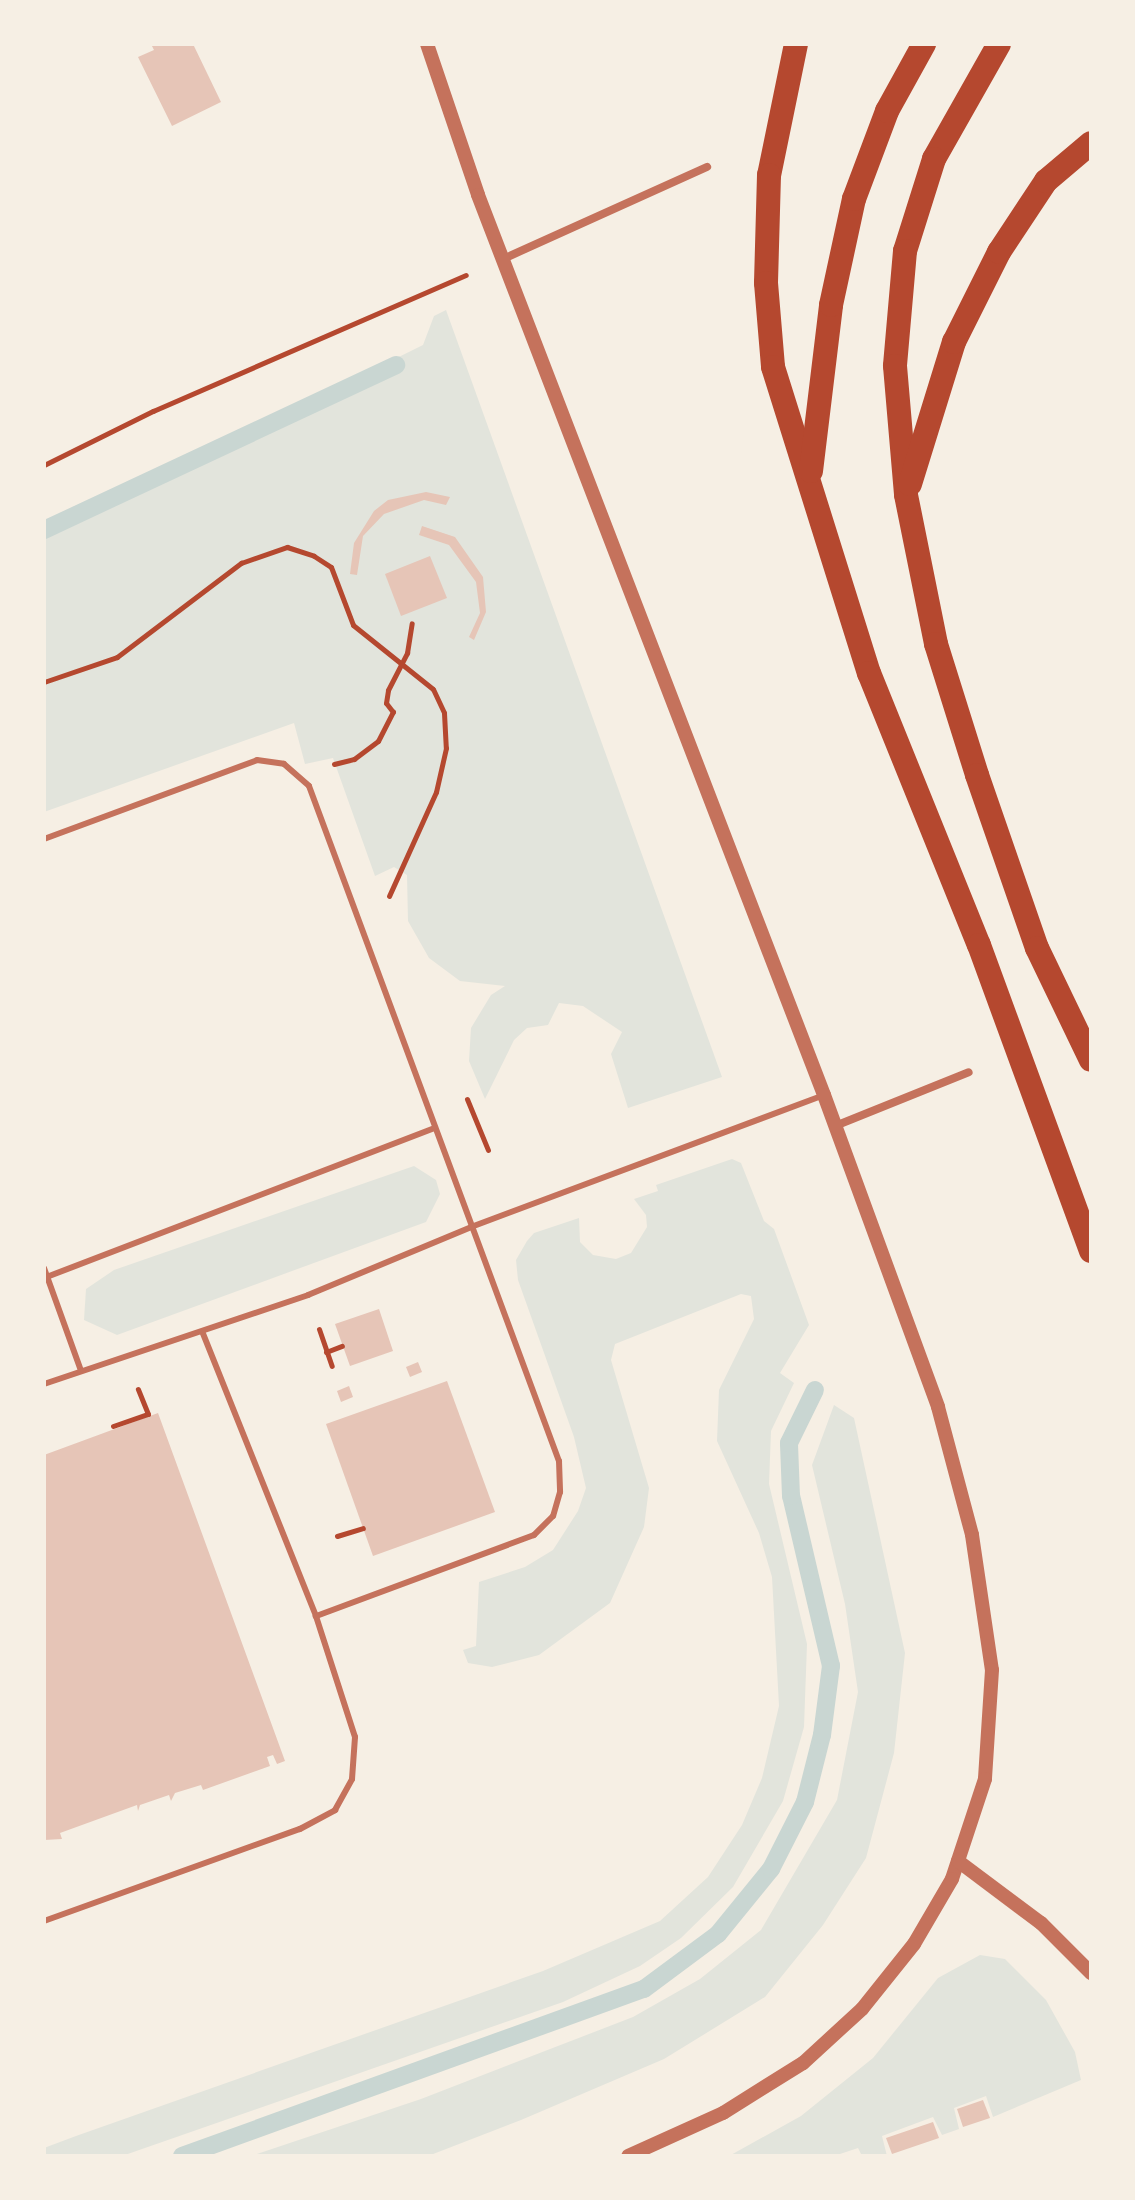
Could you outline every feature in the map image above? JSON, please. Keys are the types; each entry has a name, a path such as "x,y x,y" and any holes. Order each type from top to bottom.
{"highway":[{"path":"796,44 769,175 766,283 773,367 811,477 869,673 979,945 1086,1230 1091,1251"},
{"path":"811,477 831,305 854,199 887,111 924,44"},
{"path":"999,44 934,159 905,251 895,366 906,495 936,644 977,775 1037,948 1091,1060"},
{"path":"906,495 954,342 999,252 1046,181 1091,143"}],"street":[{"path":"430,45 503,259 824,1095 938,1407 986,1602 991,1726 985,1779 958,1861 914,1944 862,2009 803,2063 723,2113 628,2156"},
{"path":"503,259 707,167"},
{"path":"834,1126 969,1072"},
{"path":"958,1861 1041,1923 1091,1973"}],"lane":[{"path":"44,839 257,760 284,764 309,786 433,1129 559,1461 560,1492 553,1516 534,1535 316,1616"},
{"path":"44,1384 203,1333 471,1227 824,1095"},
{"path":"46,1278 433,1129"},
{"path":"44,1268 81,1371"},
{"path":"44,1921 300,1829 335,1810 352,1779 355,1737 316,1616 203,1333"}],"path":[{"path":"44,465 153,411 503,259"},
{"path":"325,767 354,759 378,741 393,712 386,703 388,690 407,653 412,623"},
{"path":"326,1352 342,1346"},
{"path":"113,1426 148,1414"},
{"path":"337,1536 363,1528"}],"shaded area":[{"path":"446,310 722,1077 628,1108 611,1054 622,1032 583,1006 559,1003 548,1025 527,1028 514,1040 485,1099 469,1061 471,1028 491,995 505,986 460,981 429,958 408,921 407,875 394,867 375,876 333,758 305,764 294,723 44,812 44,532 423,345 434,316"},
{"path":"732,1159 741,1163 764,1221 774,1229 809,1325 780,1373 794,1383 771,1431 769,1484 807,1644 804,1727 783,1801 733,1887 681,1938 640,1966 563,2002 122,2156 44,2156 44,2148 76,2136 543,1971 660,1921 708,1877 742,1825 762,1778 779,1706 772,1577 759,1533 717,1441 719,1390 754,1319 751,1296 741,1294 615,1344 611,1360 649,1488 644,1527 610,1603 539,1655 492,1667 468,1663 463,1650 476,1646 479,1582 525,1567 553,1550 578,1511 586,1488 574,1437 518,1280 516,1260 534,1233 579,1218 580,1242 593,1255 616,1259 631,1253 647,1227 646,1215 634,1199 658,1191 656,1185"},
{"path":"414,1166 436,1180 440,1194 426,1222 117,1335 84,1320 86,1289 114,1270"},
{"path":"834,1405 854,1418 905,1653 894,1753 866,1858 823,1925 765,1997 664,2059 521,2120 428,2156 251,2156 421,2099 633,2017 700,1979 761,1930 837,1800 858,1692 845,1604 812,1465"},
{"path":"980,1955 1005,1959 1046,2000 1075,2052 1081,2080 993,2117 986,2096 954,2108 959,2129 942,2135 933,2117 882,2136 887,2156 862,2156 858,2148 834,2156 729,2156 801,2116 873,2058 938,1978"}],"building":[{"path":"151,44 193,44 221,102 172,126 138,57 154,50"},
{"path":"426,492 450,497 446,505 424,500 384,514 363,536 357,575 350,574 354,543 374,511 388,500"},
{"path":"422,526 455,537 483,577 486,612 474,640 469,637 480,613 476,582 449,545 419,535"},
{"path":"430,556 447,598 401,616 385,574"},
{"path":"379,1309 393,1351 350,1366 335,1324"},
{"path":"418,1362 422,1372 410,1377 406,1367"},
{"path":"447,1381 495,1512 373,1556 326,1424"},
{"path":"349,1386 353,1397 341,1402 337,1391"},
{"path":"158,1413 285,1761 277,1764 273,1755 267,1757 270,1766 203,1790 201,1785 175,1793 171,1801 169,1795 140,1805 138,1811 137,1805 60,1833 62,1839 44,1840 44,1455"},
{"path":"983,2100 990,2118 963,2127 957,2109"},
{"path":"933,2122 939,2138 892,2154 886,2138"}],"waterway":[{"path":"44,530 396,365"},
{"path":"182,2156 644,1989 718,1934 771,1869 805,1802 822,1735 831,1666 791,1496 789,1443 815,1390"}]}
